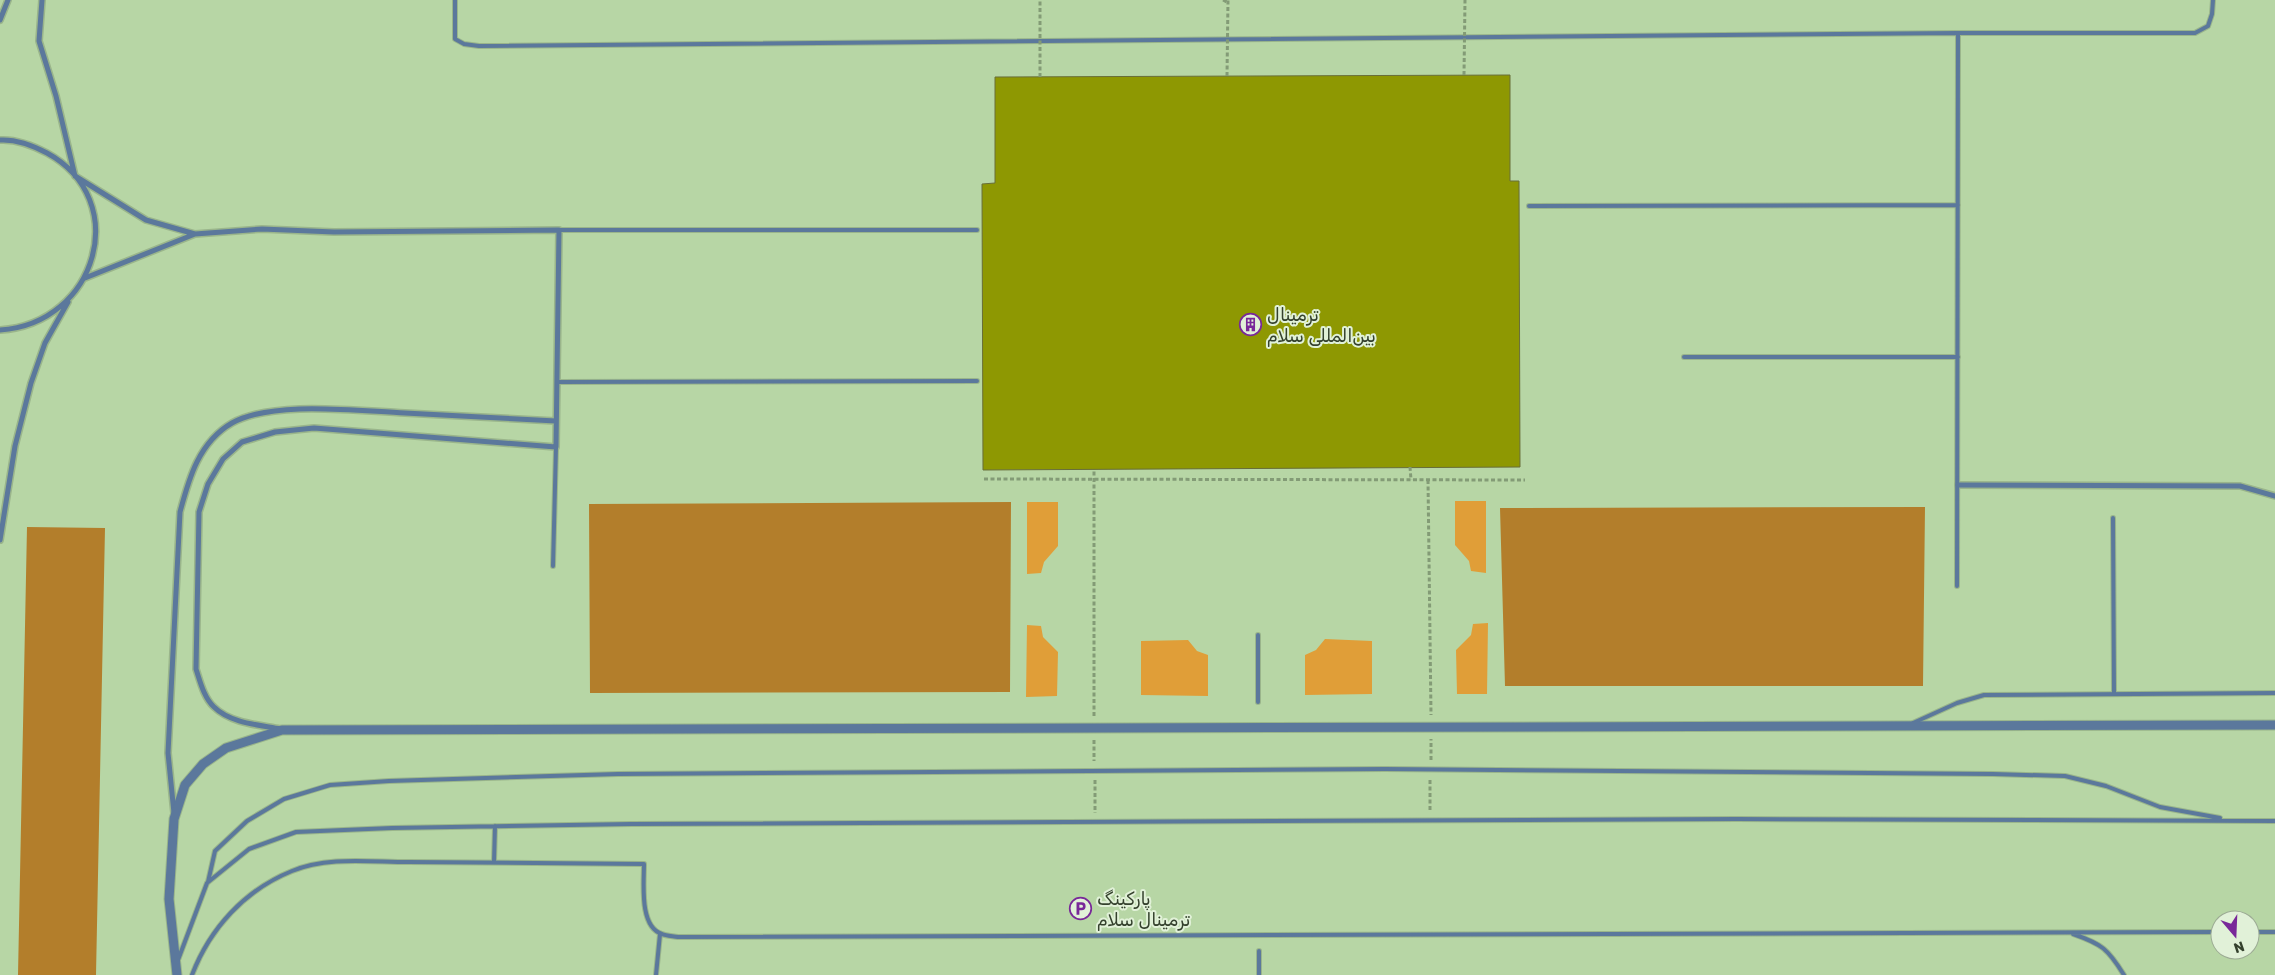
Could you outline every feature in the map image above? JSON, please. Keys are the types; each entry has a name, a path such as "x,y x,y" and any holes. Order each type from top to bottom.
{"street":[{"path":"0,20 8,0"},
{"path":"0,540 15,446 31,383 45,343 70,299 85,278 95,248 95,223 88,197 75,176 56,96 39,41 42,0"},
{"path":"0,140 33,145 59,160 75,176 146,220 195,234"},
{"path":"85,278 195,234 262,229 334,232 559,230 556,447 314,428 275,432 242,442 222,459 208,484 199,512 196,669 202,688 214,707 236,720 282,730 2275,725"},
{"path":"0,330 22,328 44,319 70,299"},
{"path":"177,975 169,899 174,819 168,753 180,512 190,475 206,445 232,423 270,411 311,409 556,421"},
{"path":"1958,485 2240,486 2275,496"},
{"path":"174,819 185,785 203,764 226,748 282,730"}],"lane":[{"path":"455,0 455,39 464,44 479,46 1958,33 2195,33 2208,26 2212,14 2213,0"},
{"path":"1957,586 1958,33"},
{"path":"1529,206 1958,205"},
{"path":"559,230 977,230"},
{"path":"1684,358 1958,357"},
{"path":"557,382 977,381"},
{"path":"553,566 556,447"},
{"path":"2113,518 2114,694"},
{"path":"1258,635 1258,702"},
{"path":"1906,725 1957,703 1984,695 2275,693"},
{"path":"177,962 207,883 216,851 248,821 284,799 330,785 389,780 618,774 1430,770 2065,776 2106,786 2160,807 2230,819"},
{"path":"207,883 249,849 296,832 495,826 1430,821 1930,820 2142,822 2230,819 2275,821"},
{"path":"494,862 495,826"},
{"path":"192,975 199,957 214,932 239,903 262,886 293,870 328,862 644,864 645,908 650,925 660,934 678,937 2210,932"},
{"path":"2260,932 2275,932"},
{"path":"2071,933 2097,942 2113,956 2124,975"},
{"path":"656,975 660,934"},
{"path":"1259,951 1259,975"}],"path":[{"path":"1040,0 1040,77"},
{"path":"1464,0 1464,75"},
{"path":"1226,1 1227,76"},
{"path":"1410,467 1411,480"},
{"path":"1094,469 1095,822"},
{"path":"984,479 1525,480"},
{"path":"1428,480 1431,727 1430,821"}],"shaded area":[{"path":"1455,501 1486,501 1486,573 1471,571 1469,561 1455,545"},
{"path":"1011,502 1010,692 590,693 589,504"},
{"path":"1027,502 1058,502 1058,546 1044,562 1041,573 1027,574"},
{"path":"1925,507 1923,686 1505,686 1500,508"},
{"path":"27,527 105,528 96,975 18,975"},
{"path":"1488,623 1487,694 1457,694 1456,650 1471,635 1473,624"},
{"path":"1027,625 1041,626 1043,637 1058,652 1057,696 1026,697"},
{"path":"1325,639 1372,641 1372,694 1305,695 1305,655 1316,650"},
{"path":"1188,640 1197,651 1208,655 1208,696 1141,695 1141,641"}],"building":[{"name":"ترمینال بین‌المللی سلام","path":"1510,75 1510,181 1519,181 1520,467 983,470 982,184 995,183 995,77"}],"place":[{"name":"ترمینال بین‌المللی سلام","path":"1251,325"},
{"name":"پارکینگ ترمینال سلام","path":"1081,909"}]}
